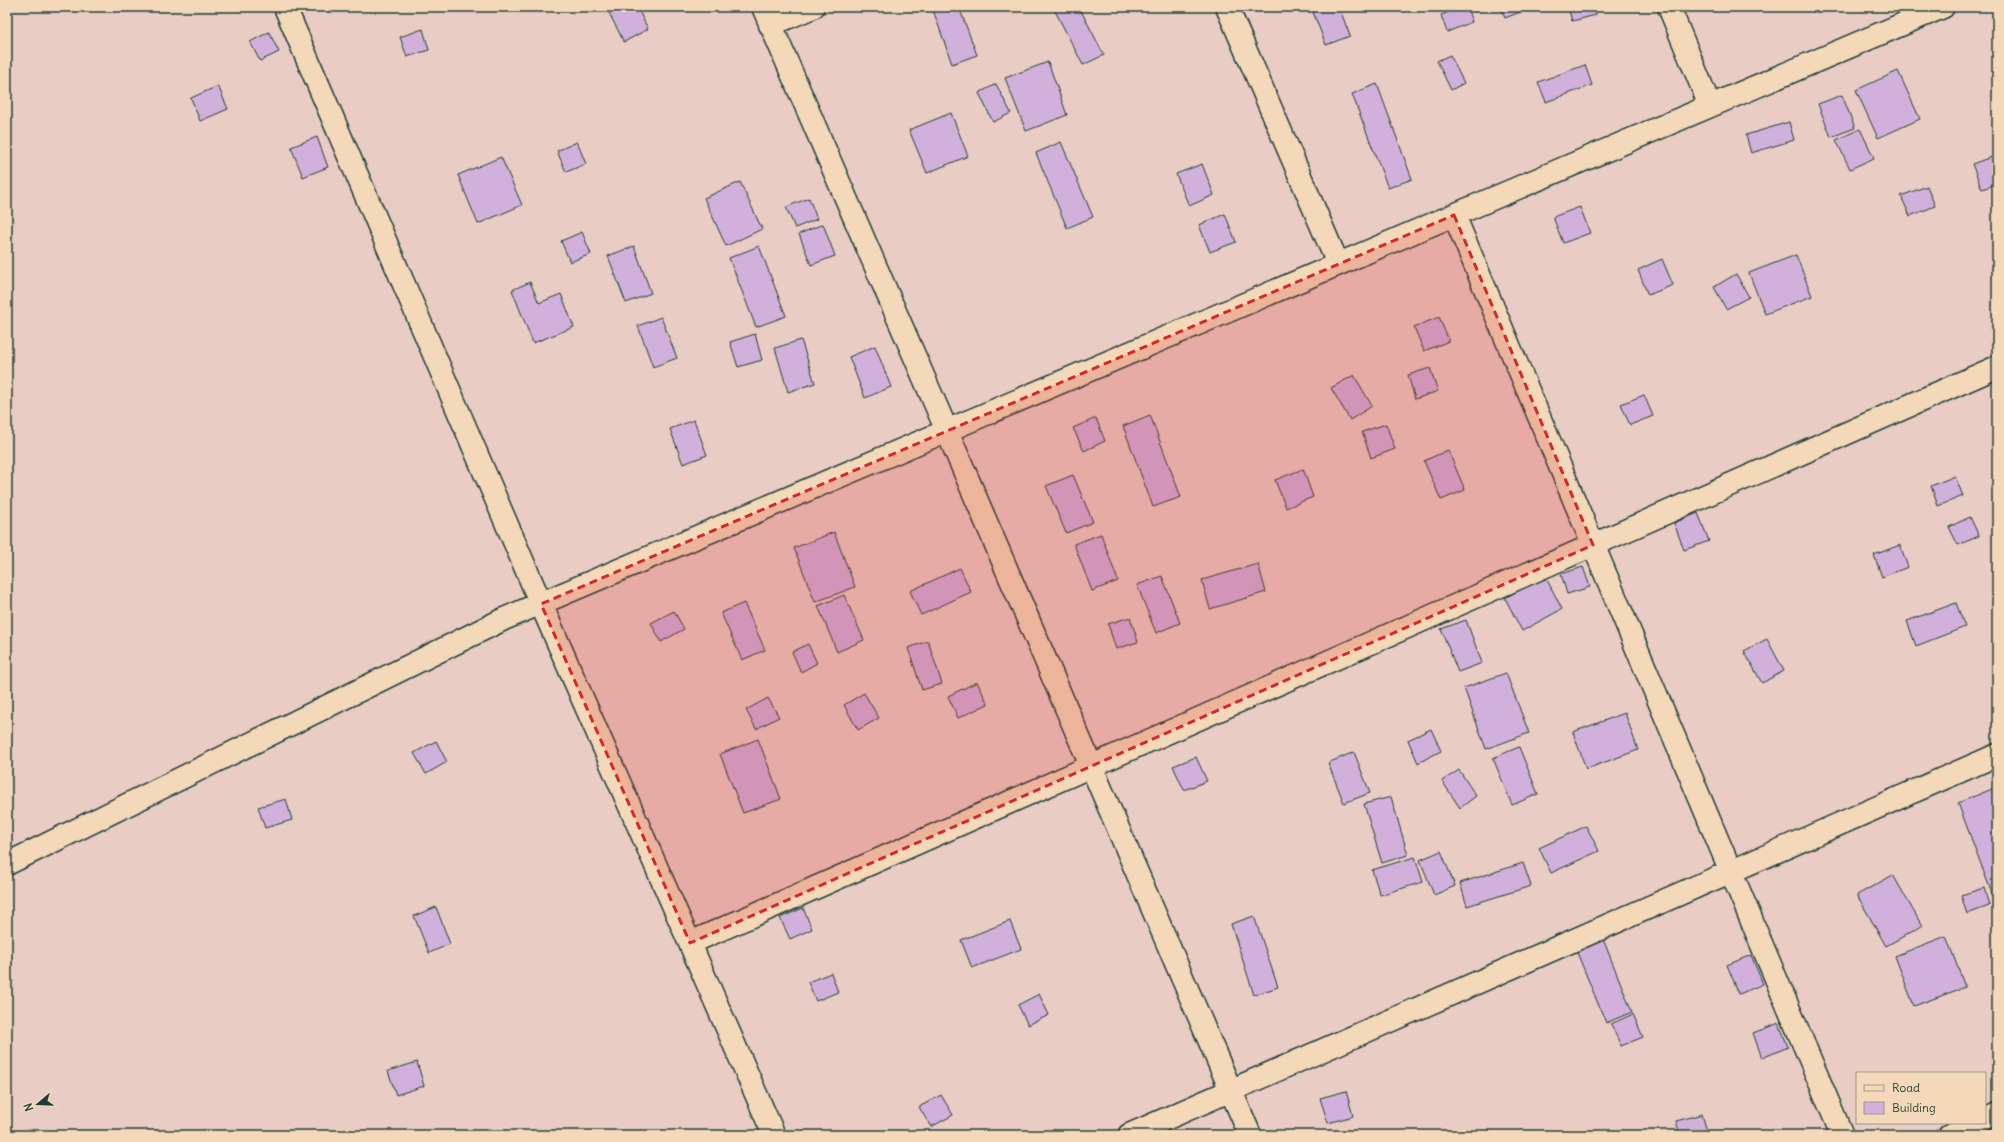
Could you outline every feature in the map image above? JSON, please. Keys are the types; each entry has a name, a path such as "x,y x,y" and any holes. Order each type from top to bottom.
{"street":[{"path":"285,7 541,604 774,1135"},
{"path":"813,7 766,16 947,431 1250,1135"},
{"path":"1227,7 1338,264"},
{"path":"1669,7 1710,106"},
{"path":"7,864 504,619 1943,7"},
{"path":"1454,215 1842,1135"},
{"path":"690,943 1997,367"},
{"path":"1129,1135 1997,755"},
{"path":"1986,1120 1997,1114"},
{"path":"1949,1135 1975,1124"}],"highlighted area":[{"path":"1454,215 1593,545 690,943 541,604"}],"building":[{"path":"611,7 637,7 648,29 624,42 607,9"},
{"path":"932,7 959,7 977,55 952,64"},
{"path":"969,7 985,7 971,12"},
{"path":"1053,7 1079,7 1104,55 1083,65"},
{"path":"1311,7 1339,7 1350,36 1326,45"},
{"path":"1462,7 1467,7 1472,22 1447,32 1441,15"},
{"path":"1500,7 1527,7 1528,9 1505,18"},
{"path":"1568,7 1594,7 1596,15 1572,21"},
{"path":"423,29 429,50 407,57 400,37"},
{"path":"269,32 279,52 260,61 250,42"},
{"path":"1450,55 1464,83 1451,90 1437,61"},
{"path":"1048,62 1067,115 1026,131 1005,78"},
{"path":"1585,65 1592,85 1546,102 1538,82"},
{"path":"1898,71 1920,119 1878,138 1856,90"},
{"path":"996,84 1011,113 993,122 979,93"},
{"path":"1377,84 1412,179 1388,188 1352,94"},
{"path":"218,86 228,109 200,121 191,98"},
{"path":"1842,95 1855,128 1831,137 1818,104"},
{"path":"951,113 968,156 927,173 909,130"},
{"path":"1789,122 1794,140 1751,153 1746,135"},
{"path":"1860,129 1874,158 1850,169 1836,140"},
{"path":"317,137 328,167 303,177 291,147"},
{"path":"577,142 586,164 566,172 557,151"},
{"path":"1061,142 1093,217 1067,228 1036,153"},
{"path":"1997,155 1997,184 1982,189 1972,164"},
{"path":"501,157 522,205 478,224 458,175"},
{"path":"1202,164 1214,195 1189,206 1176,174"},
{"path":"740,182 762,229 726,246 704,198"},
{"path":"1927,186 1935,206 1910,216 1901,196"},
{"path":"809,198 817,219 795,228 786,207"},
{"path":"1580,207 1590,233 1563,243 1553,217"},
{"path":"1225,214 1236,242 1210,252 1199,225"},
{"path":"823,224 835,256 811,265 799,234"},
{"path":"582,232 591,254 570,262 561,241"},
{"path":"634,246 651,293 626,303 608,256"},
{"path":"759,246 786,316 756,327 729,258"},
{"path":"1796,255 1812,296 1765,314 1749,273"},
{"path":"1662,259 1673,285 1648,295 1638,270"},
{"path":"1736,274 1749,297 1726,309 1714,287"},
{"path":"530,282 539,303 561,294 574,327 533,343 512,290"},
{"path":"661,317 677,358 653,367 638,326"},
{"path":"1439,317 1449,341 1424,351 1414,327"},
{"path":"755,334 762,360 738,367 730,342"},
{"path":"801,340 815,383 788,392 775,348"},
{"path":"875,346 891,387 865,398 849,357"},
{"path":"1430,368 1438,391 1415,399 1408,375"},
{"path":"1354,375 1372,406 1350,420 1331,388"},
{"path":"1644,395 1653,416 1630,425 1621,404"},
{"path":"1150,415 1181,497 1153,507 1123,426"},
{"path":"1096,418 1105,441 1084,451 1073,428"},
{"path":"694,420 707,455 683,464 670,429"},
{"path":"1386,424 1395,449 1371,458 1362,432"},
{"path":"1448,450 1465,490 1441,500 1424,461"},
{"path":"1303,469 1313,497 1286,508 1275,480"},
{"path":"1073,475 1093,522 1066,533 1046,486"},
{"path":"1955,476 1963,496 1938,506 1931,486"},
{"path":"1698,513 1709,541 1684,550 1674,523"},
{"path":"1970,517 1979,536 1958,545 1949,527"},
{"path":"834,532 855,587 815,602 794,548"},
{"path":"1101,534 1118,581 1092,591 1074,544"},
{"path":"1900,545 1908,567 1882,577 1874,555"},
{"path":"1258,564 1266,592 1210,609 1202,580"},
{"path":"1583,567 1590,587 1567,594 1561,574"},
{"path":"960,568 971,592 921,615 910,591"},
{"path":"1162,576 1180,623 1156,633 1137,585"},
{"path":"1545,576 1562,609 1522,631 1505,598"},
{"path":"844,595 864,640 837,652 818,606"},
{"path":"744,603 765,650 742,660 721,613"},
{"path":"1956,603 1965,627 1916,646 1907,621"},
{"path":"674,611 684,629 661,642 651,623"},
{"path":"1130,617 1138,642 1116,649 1108,624"},
{"path":"1466,620 1482,663 1458,672 1441,629"},
{"path":"1767,639 1784,671 1762,683 1744,651"},
{"path":"928,641 942,684 922,690 908,648"},
{"path":"808,644 817,663 801,672 792,652"},
{"path":"1506,673 1529,733 1486,749 1464,688"},
{"path":"977,682 988,704 958,718 948,696"},
{"path":"864,693 879,718 858,730 844,705"},
{"path":"768,698 779,717 756,729 746,710"},
{"path":"1625,713 1638,750 1586,769 1573,732"},
{"path":"1431,729 1441,751 1418,763 1408,740"},
{"path":"758,739 781,799 743,813 720,754"},
{"path":"436,741 447,762 426,774 414,753"},
{"path":"1519,747 1538,794 1512,805 1493,758"},
{"path":"1354,752 1370,793 1344,803 1328,763"},
{"path":"1196,757 1207,781 1184,790 1173,766"},
{"path":"1459,770 1476,796 1460,808 1442,781"},
{"path":"1997,787 1997,907 1958,803"},
{"path":"1391,797 1408,855 1382,863 1364,804"},
{"path":"286,799 292,820 265,828 258,807"},
{"path":"1586,826 1599,851 1551,873 1539,848"},
{"path":"1441,851 1455,886 1434,895 1420,860"},
{"path":"1415,857 1423,882 1380,895 1372,870"},
{"path":"1523,863 1531,886 1467,906 1460,883"},
{"path":"1893,875 1922,926 1886,946 1857,895"},
{"path":"1984,888 1989,906 1967,914 1961,895"},
{"path":"436,907 450,944 429,953 414,916"},
{"path":"803,908 812,929 790,939 780,918"},
{"path":"1254,916 1278,987 1254,995 1231,924"},
{"path":"1010,921 1021,949 972,968 961,940"},
{"path":"1946,936 1965,987 1914,1006 1895,956"},
{"path":"1603,939 1632,1012 1606,1023 1576,950"},
{"path":"1751,955 1763,984 1739,994 1727,965"},
{"path":"831,973 838,992 816,1001 808,982"},
{"path":"1039,994 1049,1015 1028,1025 1018,1005"},
{"path":"1633,1014 1643,1037 1621,1046 1611,1024"},
{"path":"1779,1023 1788,1047 1762,1058 1753,1033"},
{"path":"417,1062 424,1086 396,1095 388,1071"},
{"path":"1346,1091 1353,1116 1328,1123 1320,1098"},
{"path":"941,1095 953,1115 931,1127 919,1107"},
{"path":"1702,1114 1708,1135 1680,1135 1676,1121"}]}
